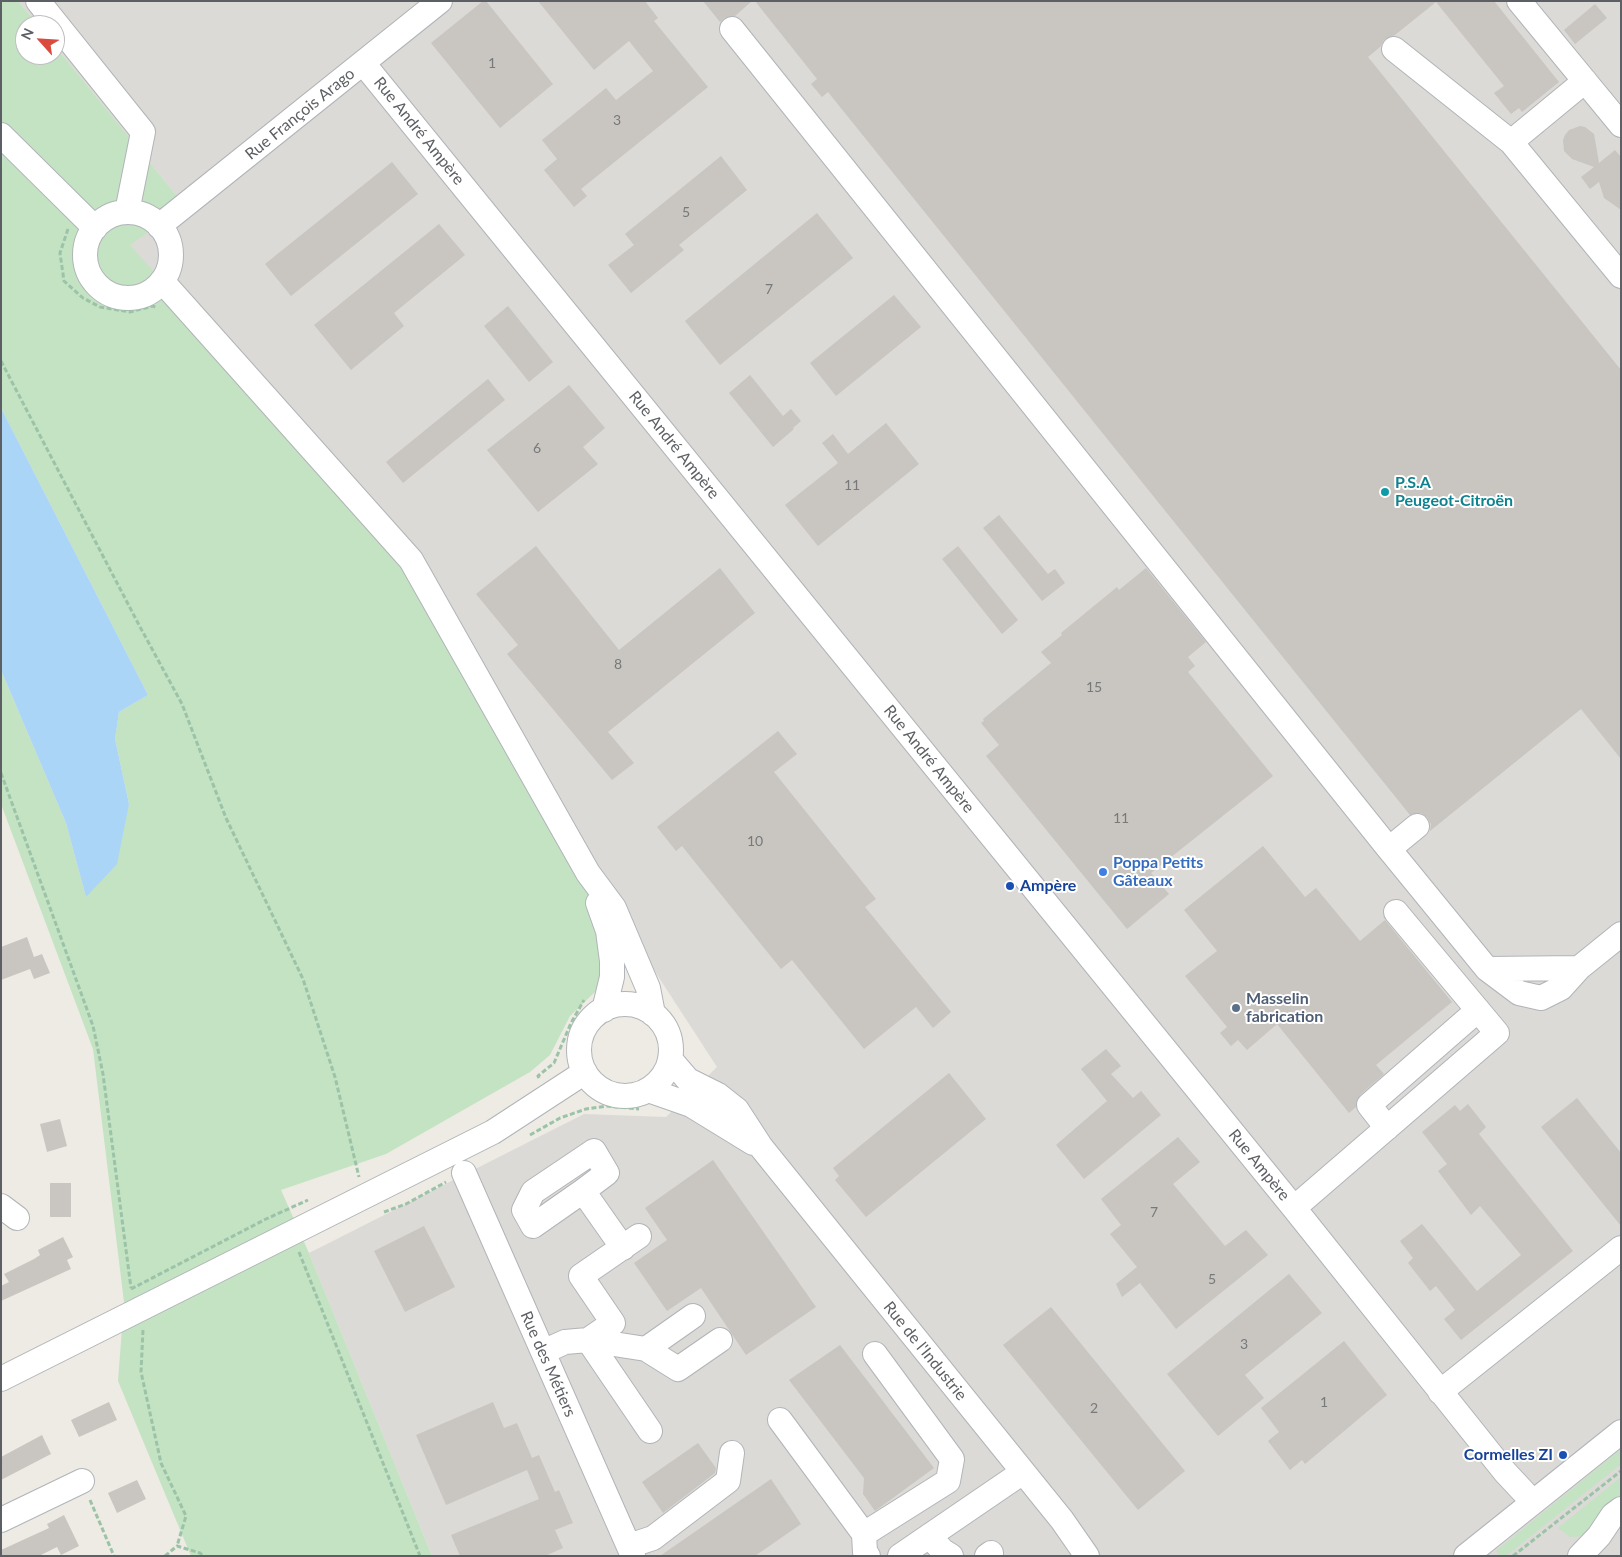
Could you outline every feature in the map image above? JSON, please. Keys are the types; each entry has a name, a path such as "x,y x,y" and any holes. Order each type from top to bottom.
{"street":[{"path":"38,1 143,132 127,212"},
{"name":"Rue François Arago","path":"160,226 440,1"},
{"path":"1519,1 1621,126"},
{"path":"732,29 1488,969 1579,968 1621,934"},
{"path":"1394,48 1511,142 1621,276"},
{"name":"Rue André Ampère","path":"363,63 984,827"},
{"path":"1511,142 1584,81"},
{"path":"1,135 95,228"},
{"path":"127,212 139,213 160,226 166,234 171,253 168,268 162,281 153,290 142,296 124,297 106,292 90,274 86,262 86,250 95,228 115,214 127,212"},
{"path":"162,281 411,560 588,873 614,908 631,944 648,988 653,1014"},
{"path":"1389,848 1417,826"},
{"name":"Rue Ampère","path":"984,827 1294,1208 1505,1472 1533,1502"},
{"path":"588,873 608,931 612,977 596,1002 583,1034 579,1053 585,1072 600,1088 615,1095 648,1099 662,1077 670,1059 669,1037 660,1020 653,1014 632,1005 596,1002"},
{"path":"1294,1208 1387,1128 1369,1104 1478,1010 1396,912"},
{"name":"Rue de l'Industrie","path":"670,1059 688,1080 728,1101 761,1147 1062,1520 1086,1556"},
{"path":"1,1379 493,1132 585,1072"},
{"name":"Rue de l'Industrie","path":"648,1099 691,1105 761,1147"},
{"name":"Rue des Métiers","path":"464,1173 631,1551"},
{"path":"583,1191 631,1242 581,1276 613,1323 588,1340"},
{"path":"1440,1392 1621,1248"},
{"path":"646,1349 693,1316"},
{"path":"543,1352 565,1342 588,1340 646,1349 678,1369 720,1340"},
{"path":"588,1340 650,1431"},
{"path":"780,1420 866,1545 948,1481 952,1459 875,1354"},
{"path":"1466,1556 1621,1432"},
{"path":"631,1551 653,1538 728,1481 732,1454"},
{"path":"900,1556 1023,1472"},
{"path":"1,1520 82,1481"},
{"path":"1580,1556 1600,1536 1613,1515 1621,1509"},
{"path":"929,1536 943,1551 952,1556"}],"path":[{"path":"66,220 69,228 60,253 64,281 70,287 83,298 100,307 130,312 153,306 163,310"},
{"path":"1,361 182,704 226,818 303,979 335,1077 360,1176 352,1180"},
{"path":"1,773 93,1026 103,1074 131,1289 143,1330 141,1372 161,1463 186,1516 177,1546 166,1556"},
{"path":"548,1096 538,1076 554,1063 571,1023 596,1002"},
{"path":"528,1136 560,1118 586,1109 607,1106 631,1110 648,1099"},
{"path":"131,1289 266,1218 309,1199"},
{"path":"298,1248 420,1556"},
{"path":"1514,1556 1621,1471"},
{"path":"82,1481 114,1556"},
{"path":"177,1546 200,1553 203,1556"}],"shaded area":[{"path":"18,1 1621,1 1621,1556 432,1556 309,1253 584,1114 666,1117 717,1067 591,873 411,560 129,245 184,205 65,58 65,15 30,15"}],"green space":[{"path":"1,1 18,1 30,15 15,15 15,65 65,65 65,58 185,206 130,245 411,560 591,873 601,970 599,985 595,992 570,1016 550,1055 530,1072 386,1154 281,1190 309,1253 432,1556 191,1556 118,1381 124,1302 93,1049 1,804 1,670 66,823 86,897 129,804 115,739 119,712 148,695 1,408"},
{"path":"1621,1449 1621,1464 1506,1556 1500,1556 1496,1551"},
{"path":"1621,1477 1621,1497 1607,1508 1587,1536 1570,1537 1558,1528"}],"water":[{"path":"1,408 148,695 119,712 115,739 129,804 117,864 86,897 66,823 1,670"}],"building":[{"path":"483,1 486,1 553,84 500,128 431,43"},
{"path":"538,1 645,1 658,18 654,21 708,87 581,189 587,196 574,207 544,170 557,159 542,140 606,88 616,100 653,71 629,41 594,70"},
{"path":"703,1 752,1 735,16 724,18 720,22"},
{"name":"P.S.A Peugeot-Citroën","path":"755,1 1494,1 1559,82 1522,112 1519,108 1511,114 1494,93 1504,86 1436,2 1395,35 1384,40 1380,47 1368,57 1621,370 1621,759 1581,709 1430,831 1431,824 1427,817 1421,813 1410,815 828,92 822,97 811,84 817,79"},
{"path":"1595,4 1607,18 1575,44 1564,30"},
{"path":"1580,126 1585,127 1594,134 1599,163 1615,150 1621,157 1621,210 1604,198 1599,182 1590,189 1581,177 1594,167 1572,159 1564,151 1563,140 1565,135 1569,130"},
{"path":"721,156 747,190 679,245 684,250 631,293 608,265 634,245 625,234"},
{"path":"392,162 418,194 291,296 265,264"},
{"path":"817,213 853,258 720,365 685,321"},
{"path":"439,224 465,255 394,313 404,326 351,370 314,325"},
{"path":"894,295 921,327 836,396 810,363"},
{"path":"508,306 553,362 529,382 484,326"},
{"path":"750,375 783,416 791,409 801,421 773,447 729,393"},
{"path":"488,379 505,400 403,483 386,462"},
{"path":"569,385 605,428 583,447 598,464 538,512 487,450"},
{"path":"886,423 919,464 818,546 785,505 838,463 822,443 833,434 848,454"},
{"path":"999,515 1048,574 1055,569 1065,583 1042,601 983,528"},
{"path":"536,546 619,650 720,568 755,613 608,732 634,763 612,780 507,654 518,645 476,594"},
{"path":"958,546 1018,620 1002,634 942,559"},
{"path":"1146,568 1206,642 1188,657 1195,666 1188,672 1273,776 1151,873 1169,894 1127,929 986,756 999,745 981,723 984,721 983,719 1051,663 1041,652 1062,635 1061,633 1117,587 1119,590"},
{"path":"778,731 797,754 774,772 876,899 865,907 951,1012 933,1028 916,1007 864,1049 792,960 781,969 682,846 676,851 657,827"},
{"path":"1263,846 1305,897 1316,888 1360,941 1385,920 1452,1002 1376,1065 1384,1074 1360,1095 1356,1107 1349,1113 1277,1024 1247,1050 1238,1040 1231,1046 1220,1033 1227,1027 1185,976 1217,951 1184,910"},
{"path":"27,937 34,957 42,954 50,973 34,979 30,969 1,980 1,947"},
{"path":"1106,1049 1121,1066 1111,1074 1133,1098 1141,1091 1161,1115 1084,1179 1056,1145 1107,1101 1081,1069"},
{"path":"949,1073 986,1119 866,1217 835,1180 839,1176 833,1168"},
{"path":"1577,1098 1621,1153 1621,1226 1541,1127"},
{"path":"1468,1104 1486,1127 1479,1134 1573,1251 1461,1340 1444,1319 1455,1310 1436,1286 1430,1291 1408,1263 1413,1258 1400,1241 1422,1224 1477,1291 1521,1255 1480,1206 1471,1215 1438,1171 1447,1164 1422,1132 1455,1105 1460,1111"},
{"path":"60,1119 67,1146 47,1152 40,1124"},
{"path":"1178,1137 1200,1162 1173,1184 1225,1246 1246,1230 1268,1255 1176,1329 1140,1283 1122,1297 1116,1284 1137,1267 1110,1234 1121,1225 1101,1199"},
{"path":"713,1160 816,1307 746,1355 701,1288 667,1311 634,1263 667,1240 645,1208"},
{"path":"50,1183 71,1183 71,1217 50,1217"},
{"path":"424,1226 455,1287 405,1312 374,1251"},
{"path":"63,1237 73,1257 67,1260 71,1269 1,1301 1,1286 9,1282 4,1274 34,1259 40,1255 38,1250"},
{"path":"1289,1274 1322,1313 1245,1375 1264,1398 1218,1436 1167,1374"},
{"path":"1051,1307 1185,1471 1138,1510 1003,1345"},
{"path":"1344,1341 1387,1395 1305,1464 1302,1460 1290,1470 1268,1441 1279,1432 1261,1408"},
{"path":"840,1345 934,1468 875,1511 863,1494 864,1478 789,1380"},
{"path":"109,1402 117,1420 79,1437 71,1420"},
{"path":"493,1402 504,1428 517,1423 532,1458 539,1455 555,1492 559,1490 573,1523 555,1530 563,1548 545,1556 460,1556 451,1535 539,1499 527,1470 446,1505 416,1435"},
{"path":"42,1435 51,1454 1,1480 1,1457"},
{"path":"698,1443 716,1468 715,1473 663,1513 642,1482"},
{"path":"771,1479 801,1524 755,1556 660,1556"},
{"path":"137,1480 146,1499 117,1513 108,1493"},
{"path":"64,1515 79,1546 61,1555 57,1547 39,1556 1,1556 1,1550 49,1528 47,1524"}],"place":[{"name":"P.S.A Peugeot-Citroën","path":"1385,492"},
{"name":"Poppa Petits Gâteaux","path":"1103,872"},
{"name":"Ampère","path":"1010,886"},
{"name":"Masselin fabrication","path":"1236,1008"},
{"name":"Cormelles ZI","path":"1563,1455"}]}
